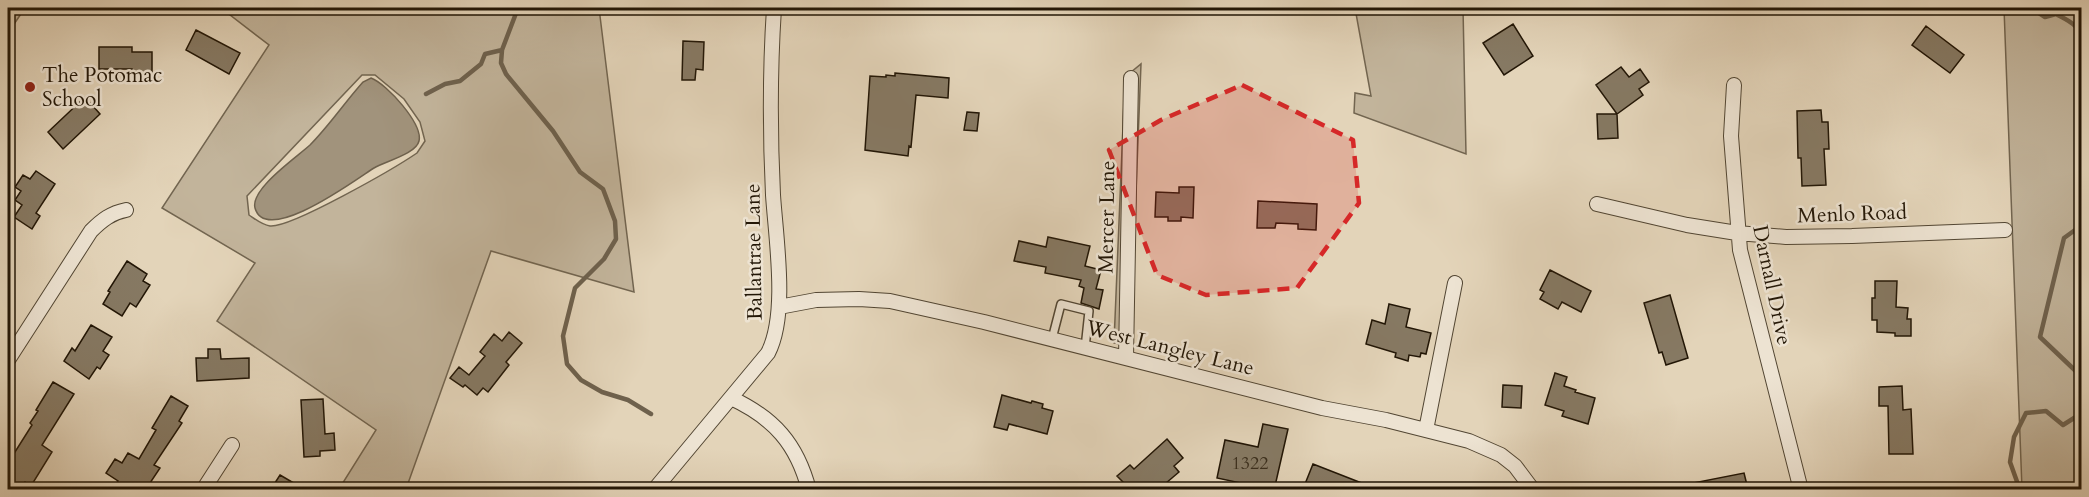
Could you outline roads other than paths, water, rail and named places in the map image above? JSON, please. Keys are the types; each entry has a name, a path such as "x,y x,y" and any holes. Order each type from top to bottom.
{"street":[{"name":"Ballantrae Lane","path":"654,489 768,353 775,340 779,307 773,195 774,8"},
{"name":"Mercer Lane","path":"1126,358 1131,78"},
{"name":"Darnall Drive","path":"1734,85 1731,136 1737,233 1773,387 1801,489"},
{"name":"Menlo Road","path":"1597,204 1687,225 1737,233 1822,237 2005,230"},
{"path":"8,360 91,231 114,212 126,210"},
{"path":"1426,430 1455,283"},
{"name":"West Langley Lane","path":"779,307 829,299 890,301 1052,339 1322,408 1469,441 1501,455 1515,466 1533,489"},
{"path":"731,398 768,419 782,433 794,450 809,489"},
{"path":"203,489 232,445"}],"lane":[{"path":"1052,339 1060,304 1089,311 1085,348"}],"waterway":[{"path":"518,8 502,50 501,63 506,74 553,131 580,172 603,189 615,221 616,239 604,259 575,288 563,336 567,364 581,380 602,392 628,400 651,414"},
{"path":"2031,8 2045,17 2056,14 2068,21 2078,29 2082,38"},
{"path":"426,94 445,84 460,81 481,64 485,54 502,50"},
{"path":"2082,225 2064,238 2040,337 2082,377"},
{"path":"2020,490 2010,462 2014,437 2026,413 2046,411 2063,425 2082,413"}],"place":[{"name":"The Potomac School","path":"30,87"}]}
